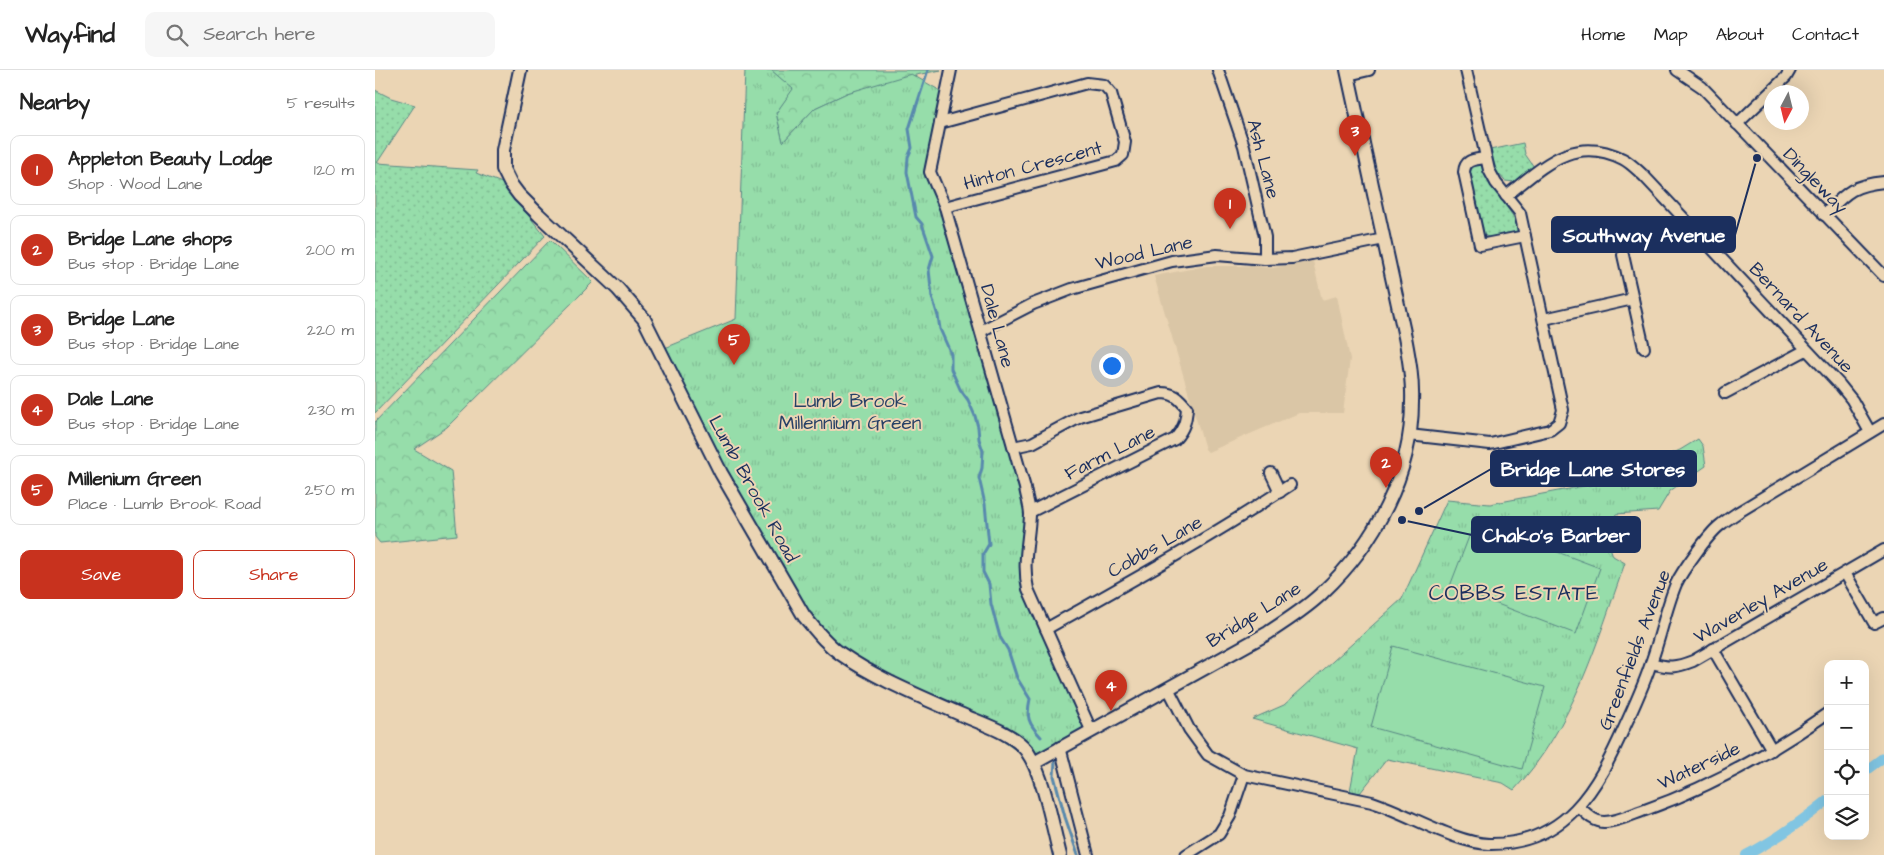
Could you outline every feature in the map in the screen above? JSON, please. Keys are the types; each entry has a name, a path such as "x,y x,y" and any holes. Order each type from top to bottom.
{"street":[{"name":"Lumb Brook Road","path":"520,70 503,150 503,169 510,183 539,215 618,289 644,319 721,473 804,616 818,633 840,653 878,676 1011,738 1025,749 1034,763 1040,778 1059,855"},
{"name":"Dale Lane","path":"951,70 930,172 945,207 1030,512 1025,578 1027,589 1091,730"},
{"name":"Ash Lane","path":"1217,70 1244,146 1265,237 1265,259"},
{"path":"1347,72 1369,70"},
{"path":"1409,435 1490,444 1550,430 1559,423 1563,410 1520,214 1496,184 1485,158 1466,70"},
{"name":"Dingleway","path":"1677,70 1703,87 1884,276"},
{"path":"1737,124 1786,77 1790,70"},
{"name":"Bridge Lane","path":"1034,763 1268,633 1322,594 1344,571 1364,545 1382,516 1398,479 1409,435 1412,401 1405,338 1347,72"},
{"name":"Hinton Crescent","path":"940,123 1087,83 1104,85 1111,93 1125,142 1123,155 1116,161 945,207"},
{"name":"Bernard Avenue","path":"1506,196 1553,159 1578,151 1604,152 1625,160 1644,176 1840,385 1852,400 1870,432"},
{"path":"1485,158 1468,161 1464,165 1463,172 1480,245 1525,236"},
{"path":"1824,215 1845,193 1865,184 1884,182"},
{"name":"Wood Lane","path":"981,331 1033,304 1072,289 1172,261 1217,255 1265,259 1292,258 1384,239"},
{"path":"1623,256 1644,348"},
{"path":"1544,318 1633,299"},
{"path":"1725,393 1806,350"},
{"name":"Farm Lane","path":"1013,447 1031,443 1080,417 1161,393 1177,396 1187,408 1183,430 1175,439 1030,512"},
{"name":"Greenfields Avenue","path":"1168,688 1189,729 1208,755 1244,775 1372,802 1392,808 1464,840 1488,844 1513,842 1536,836 1556,825 1579,807 1594,787 1611,758 1651,663 1677,582 1717,527 1737,512 1884,424"},
{"path":"1271,473 1280,492"},
{"name":"Cobbs Lane","path":"1046,630 1241,518 1290,485"},
{"name":"Waverley Avenue","path":"1651,663 1678,667 1693,661 1884,550"},
{"path":"1845,573 1874,624 1884,618"},
{"path":"1713,649 1772,750"},
{"name":"Waterside","path":"1579,807 1595,821 1606,822 1659,805 1720,778 1772,750 1824,716"},
{"path":"1060,747 1088,855"},
{"path":"1185,855 1219,834 1230,816 1244,775"}],"shaded area":[{"path":"1313,261 1322,300 1337,296 1350,359 1343,413 1299,413 1208,452 1205,449 1154,276 1206,266 1272,268"}],"green space":[{"name":"Lumb Brook Millennium Green","path":"745,70 771,70 793,89 776,113 783,142 815,108 847,93 911,74 946,94 930,172 1030,512 1025,578 1091,730 1034,763 973,720 861,667 795,603 721,486 704,441 660,350 736,319"},
{"path":"771,70 941,70 847,93 815,108 783,142 776,113 792,89"},
{"path":"375,90 391,98 415,105 377,163 478,170 476,173 502,183 545,236 375,413"},
{"path":"1523,143 1525,154 1534,167 1515,182 1505,181 1497,172 1490,150"},
{"path":"1480,163 1489,182 1515,219 1519,229 1517,233 1490,238 1484,235 1470,173 1472,167"},
{"path":"550,240 593,282 447,427 414,449 451,471 457,535 380,543 375,537 375,422"},
{"path":"1698,439 1703,446 1706,466 1670,491 1658,511 1616,514 1606,535 1613,556 1625,563 1593,653 1568,712 1535,766 1514,790 1503,783 1387,759 1360,793 1350,791 1358,749 1252,719 1284,705 1402,599 1447,500 1490,504 1600,483 1680,450"},
{"path":"1475,521 1600,568 1576,634 1450,586"},
{"path":"1393,646 1545,687 1522,769 1371,727"}],"waterway":[{"path":"928,70 909,129 912,148 908,157 907,172 916,217 922,224 933,256 929,270 932,297 940,329 951,354 951,369 975,416 983,451 982,468 979,478 985,504 989,544 983,554 983,572 989,584 991,604 1000,637 1008,650 1017,678 1030,699 1029,720 1041,737"},
{"path":"1869,768 1884,757"},
{"path":"1055,761 1054,776 1078,855"},
{"path":"1746,855 1789,830 1824,803"}],"place":[{"name":"Bridge Lane","path":"1355,156"},
{"name":"Southway Avenue","path":"1757,158"},
{"name":"Appleton Beauty Lodge","path":"1230,229"},
{"name":"Millenium Green","path":"734,365"},
{"name":"Bridge Lane shops","path":"1386,488"},
{"name":"Bridge Lane Stores","path":"1419,511"},
{"name":"Chako's Barber","path":"1402,520"},
{"name":"Dale Lane","path":"1111,711"}],"district":[{"name":"COBBS ESTATE","path":"1514,593"}]}
